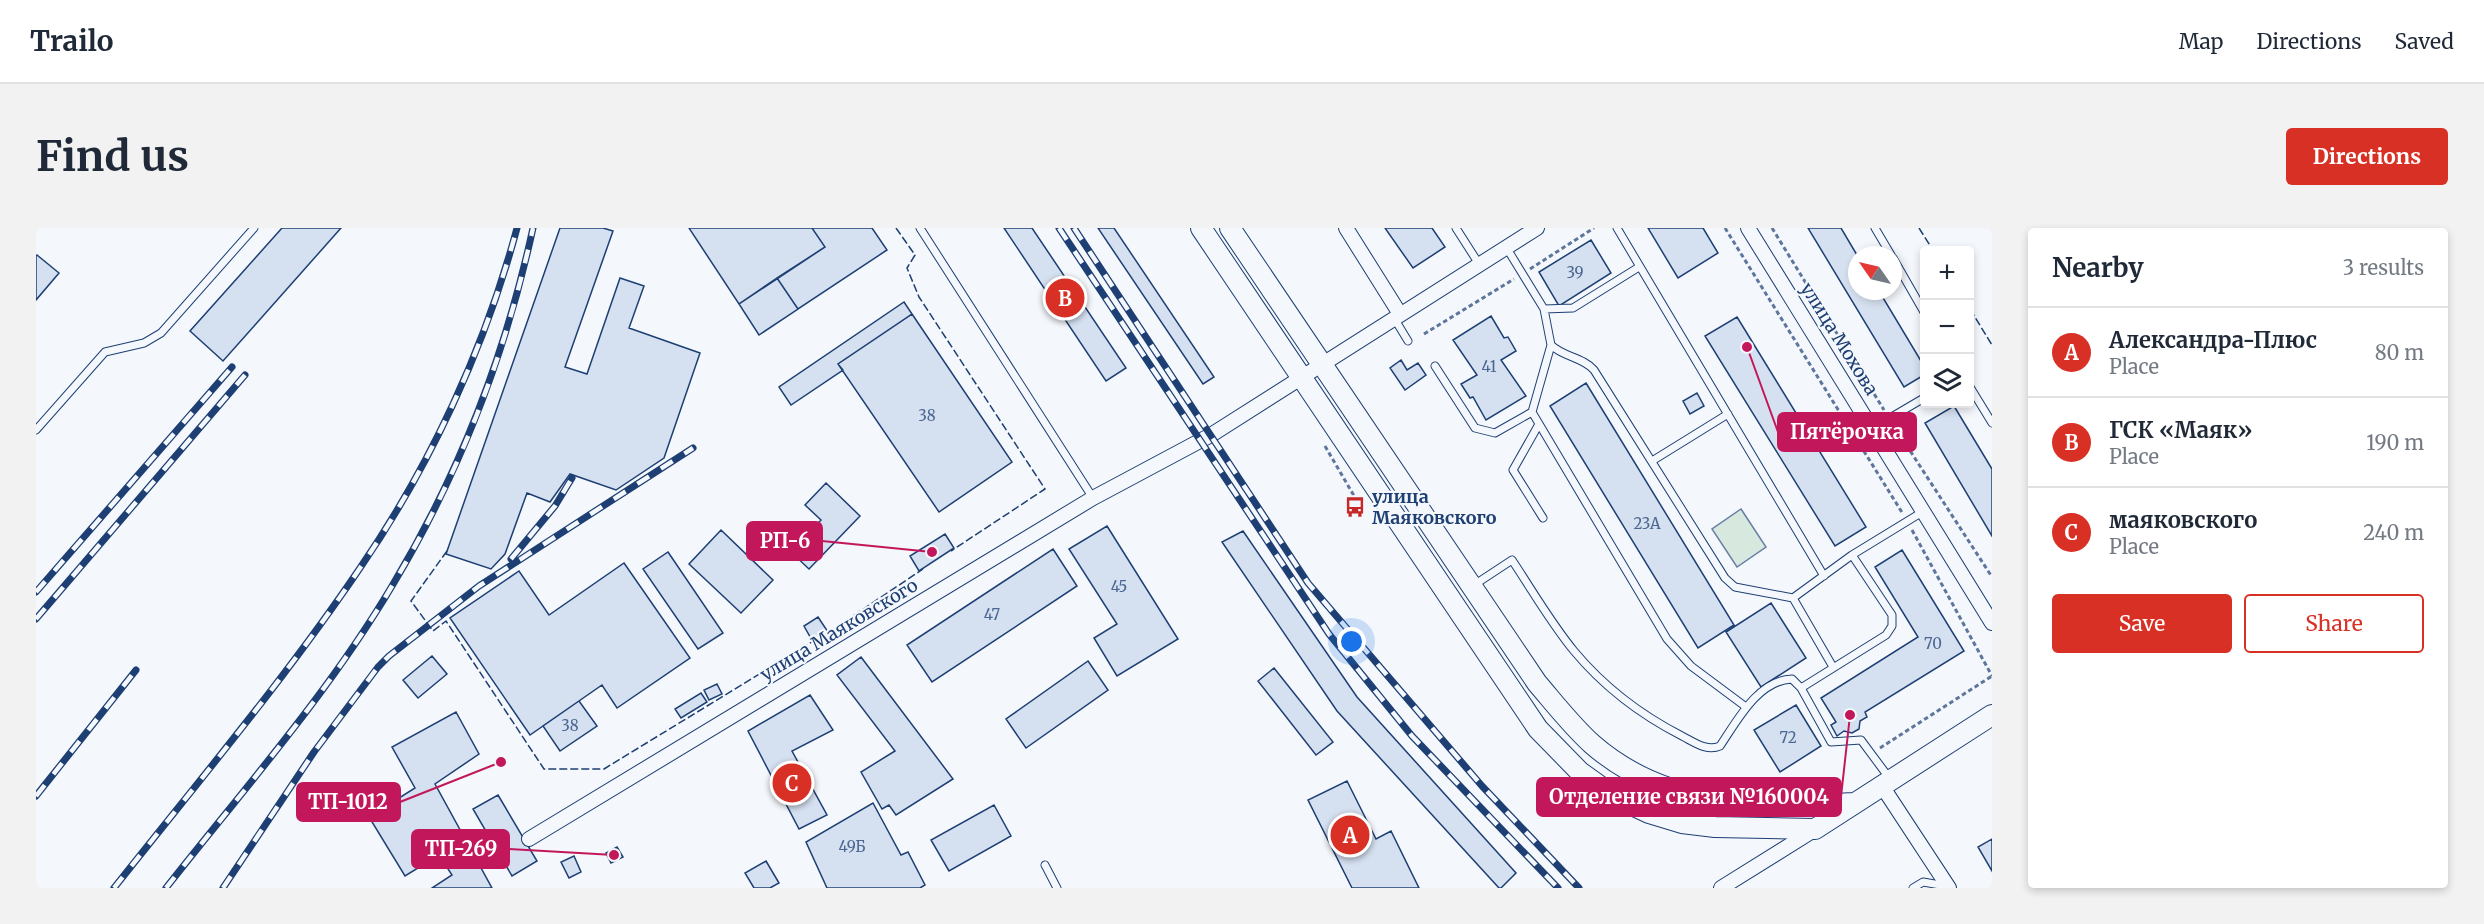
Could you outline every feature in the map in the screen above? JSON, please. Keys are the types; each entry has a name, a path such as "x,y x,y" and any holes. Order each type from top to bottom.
{"main road":[{"path":"1201,228 1519,702 1550,743 1580,772 1632,806 1682,823 1715,827 1815,829 1992,715"},
{"path":"1230,228 1537,683 1593,745 1639,775 1668,788 1714,801 1792,806 1854,803"}],"street":[{"path":"1346,228 1397,316"},
{"name":"улица Маяковского","path":"529,838 1093,498 1210,435 1537,228"},
{"name":"улица Мохова","path":"1748,228 1992,623"},
{"path":"1886,783 1949,887"},
{"path":"1721,888 1815,829"}],"lane":[{"path":"36,430 105,352 144,343 161,333 254,228"},
{"path":"920,228 1093,498"},
{"path":"1456,228 1479,264"},
{"path":"1617,228 1824,576"},
{"path":"1875,228 1886,246"},
{"path":"1435,366 1475,428 1495,433 1532,412 1551,345 1544,309 1506,247"},
{"path":"1544,309 1573,308 1639,267"},
{"path":"1902,274 1920,305"},
{"path":"1397,316 1408,341"},
{"path":"1551,345 1594,369 1725,578 1735,586 1793,598 1852,555 1924,511"},
{"path":"1974,394 1992,423"},
{"path":"1873,428 1920,400"},
{"path":"1532,412 1667,639 1691,666 1746,707"},
{"path":"1652,461 1728,414"},
{"path":"1539,424 1513,470 1543,518"},
{"path":"1801,688 1886,635 1892,626 1892,615 1852,555"},
{"path":"1471,587 1512,560 1573,650 1600,680 1639,710 1707,748 1720,746 1746,707 1757,696 1786,680 1792,680 1801,688 1832,742 1861,740 1886,783"},
{"path":"1793,598 1833,667"},
{"path":"1045,865 1057,888"},
{"path":"1913,888 1923,882 1949,887"}],"path":[{"path":"1424,334 1594,228"},
{"path":"1725,228 1907,521 1992,676 1871,754"},
{"path":"1772,228 1889,418 1992,577"}],"shaded area":[{"path":"1741,509 1766,547 1737,567 1712,529"}],"building":[{"path":"282,228 341,228 223,361 190,331"},
{"path":"560,228 603,228 613,231 565,367 587,374 620,278 644,286 629,328 700,353 664,458 616,490 570,474 550,502 527,493 505,554 491,569 446,554"},
{"path":"689,228 812,228 825,247 739,304"},
{"path":"812,228 872,228 887,250 798,309 777,278 825,247"},
{"path":"1004,228 1032,228 1126,368 1106,381"},
{"path":"1098,228 1114,228 1214,377 1203,384"},
{"path":"1385,228 1432,228 1445,247 1413,268"},
{"path":"1648,228 1703,228 1718,253 1678,278"},
{"path":"1808,228 1841,228 1852,246 1848,246 1848,294"},
{"path":"1591,240 1611,273 1559,306 1539,272"},
{"path":"36,256 59,273 36,300"},
{"path":"777,278 798,309 759,335 739,304"},
{"path":"1851,300 1884,300 1920,359 1920,377 1904,387"},
{"path":"904,302 912,314 838,364 843,370 791,405 779,387"},
{"path":"912,314 1012,462 939,512 838,364"},
{"path":"1491,316 1504,338 1508,337 1516,351 1501,360 1526,396 1486,420 1473,397 1470,398 1461,384 1477,375 1453,340"},
{"path":"1737,317 1866,527 1835,546 1705,336"},
{"path":"1401,360 1407,370 1418,363 1426,375 1405,390 1390,368"},
{"path":"1586,383 1734,625 1698,648 1550,406"},
{"path":"1697,393 1704,406 1690,414 1683,401"},
{"path":"1951,408 1955,408 1992,469 1992,536 1925,423"},
{"path":"826,483 860,516 809,569 791,552 821,520 805,505"},
{"path":"1107,526 1178,639 1117,676 1094,638 1117,624 1069,549"},
{"path":"721,530 773,580 741,613 689,564"},
{"path":"1243,531 1357,697 1516,873 1501,888 1337,711 1222,542"},
{"path":"945,534 954,548 919,571 910,556"},
{"path":"1053,549 1077,586 932,682 907,645"},
{"path":"1902,550 1964,651 1865,712 1867,717 1860,721 1859,729 1852,733 1844,731 1837,736 1831,725 1836,722 1821,698 1918,637 1875,567"},
{"path":"668,552 723,633 698,649 643,569"},
{"path":"624,563 690,658 617,708 602,685 530,735 450,618 519,571 549,615"},
{"path":"1771,603 1806,658 1761,687 1726,632"},
{"path":"818,617 828,632 813,642 804,626"},
{"path":"432,656 447,674 418,698 403,680"},
{"path":"861,657 953,779 896,815 889,805 882,809 861,772 895,751 837,675"},
{"path":"1088,661 1108,690 1026,748 1006,719"},
{"path":"1274,668 1333,742 1316,755 1258,681"},
{"path":"717,684 722,694 709,700 704,690"},
{"path":"701,693 707,702 681,718 675,709"},
{"path":"810,695 833,730 792,751 827,815 799,829 748,731"},
{"path":"579,701 597,726 560,751 543,726"},
{"path":"1796,705 1821,746 1780,772 1754,730"},
{"path":"456,712 479,754 435,784 492,888 432,888 452,875 439,855 405,876 369,817 415,788 392,747"},
{"path":"1347,781 1376,839 1391,831 1419,888 1352,888 1308,800"},
{"path":"498,795 537,861 512,876 473,809"},
{"path":"873,803 901,855 908,852 925,885 920,888 827,888 806,842"},
{"path":"994,805 1011,836 949,871 931,840"},
{"path":"1992,839 1992,871 1978,847"},
{"path":"617,847 623,857 611,863 606,853"},
{"path":"574,856 581,872 569,878 561,862"},
{"path":"766,861 779,883 770,888 754,888 745,873"}],"railway":[{"path":"114,888 302,650 386,529 410,489 453,405 489,317 517,228"},
{"path":"166,888 284,741 341,665 392,586 416,543 439,501 478,413 509,322 533,228"},
{"path":"1059,228 1329,634 1412,736 1558,888"},
{"path":"1074,228 1308,583 1482,786 1579,888"},
{"path":"36,592 232,367"},
{"path":"36,619 245,375"},
{"path":"223,888 314,752 378,667 389,656 479,586 693,448"},
{"path":"511,559 555,506 572,478"},
{"path":"36,796 136,670"}],"fence":[{"path":"896,228 915,255 907,268 919,297 1045,489 951,551"},
{"path":"1919,228 1930,246"},
{"path":"1974,316 1992,345"},
{"path":"447,551 411,601 433,631 446,621 544,769 604,769 815,640"},
{"path":"826,634 923,569"}],"place":[{"name":"ГСК «Маяк»","path":"1065,298"},
{"name":"Пятёрочка","path":"1747,347"},
{"name":"улица Маяковского","path":"1355,507"},
{"name":"РП-6","path":"932,552"},
{"name":"Отделение связи №160004","path":"1850,715"},
{"name":"ТП-1012","path":"501,762"},
{"name":"маяковского","path":"792,783"},
{"name":"Александра-Плюс","path":"1350,835"},
{"name":"ТП-269","path":"614,855"}]}
